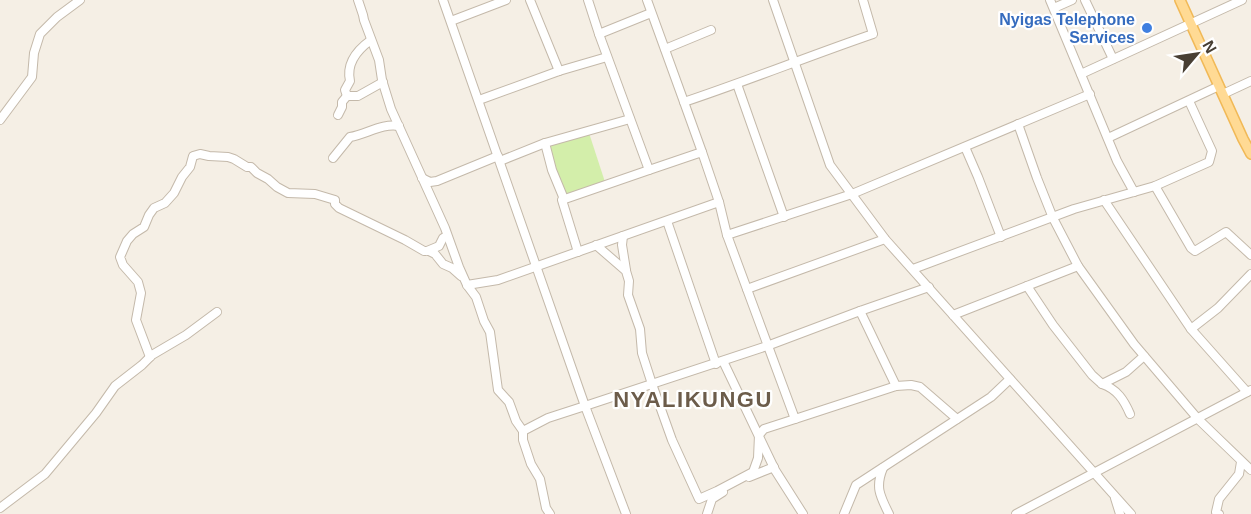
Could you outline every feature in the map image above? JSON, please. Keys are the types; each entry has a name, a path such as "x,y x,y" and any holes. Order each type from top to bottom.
{"main road":[{"path":"1180,0 1221,90 1247,138 1251,154"}],"street":[{"path":"0,120 32,77 34,53 40,34 57,17 80,0"},
{"path":"358,0 379,60 391,109 430,194 465,282"},
{"path":"443,0 585,406 626,514"},
{"path":"451,21 506,0"},
{"path":"530,0 559,71"},
{"path":"588,0 649,170"},
{"path":"647,0 702,152 767,346 795,419"},
{"path":"773,0 830,165 885,239 1131,514"},
{"path":"1050,0 1118,161 1134,192"},
{"path":"1054,8 1072,0"},
{"path":"1084,0 1113,59"},
{"path":"1082,74 1242,0"},
{"path":"684,102 873,34 866,1"},
{"path":"599,34 651,13"},
{"path":"665,49 711,30"},
{"path":"348,96 345,90 351,81 348,72 350,63 359,49 371,40"},
{"path":"479,100 559,71 607,57"},
{"path":"1108,138 1189,101 1251,81"},
{"path":"338,115 342,102 348,96 358,96 383,82"},
{"path":"737,84 784,217"},
{"path":"728,235 852,194 1090,94"},
{"path":"913,269 1074,209 1155,186 1209,162 1212,151 1189,101"},
{"path":"423,178 430,182 437,181 545,143 630,119"},
{"path":"333,158 350,137 391,124 399,126"},
{"path":"1018,124 1053,218 1078,266 1144,356 1198,419 1251,470"},
{"path":"545,143 552,170 564,199 562,200 578,252"},
{"path":"965,147 1000,237"},
{"path":"564,199 702,152"},
{"path":"150,357 136,320 141,293 138,282 123,265 120,257 127,241 144,227 154,208 165,203 174,193 182,177 190,168 193,156 200,154 234,159 251,167 288,193 315,194 335,200 334,204 339,208 424,251 435,254 443,264 452,268 465,282 476,297 490,332 498,390 509,402 516,421 523,431 523,440 531,464 540,479 546,508 550,514"},
{"path":"430,194 437,181"},
{"path":"1155,186 1191,248 1195,251 1226,232 1251,255"},
{"path":"1016,514 1249,391 1191,329 1104,200"},
{"path":"465,282 498,280 719,202"},
{"path":"667,221 719,362 774,467 803,514"},
{"path":"427,251 439,246 443,238 447,236"},
{"path":"623,236 622,245 629,281 628,296 640,329 642,353 672,440 699,499 753,472 758,458 759,435 764,429 896,386 920,387 957,419"},
{"path":"747,289 885,239"},
{"path":"596,245 626,271"},
{"path":"953,315 1078,266"},
{"path":"1191,329 1218,308 1251,274"},
{"path":"1028,286 1053,325 1092,375 1102,384 1111,387 1125,401 1130,414"},
{"path":"523,431 548,418 767,346 929,287"},
{"path":"860,311 896,386"},
{"path":"0,508 45,474 96,413 115,386 150,357 218,312"},
{"path":"1102,384 1126,372 1144,356"},
{"path":"1118,394 1120,375"},
{"path":"844,514 856,485 991,398 1010,379"},
{"path":"1219,514 1216,512 1219,499 1239,474 1241,462"},
{"path":"707,514 712,500 751,476 774,467"},
{"path":"883,467 879,478 880,495 889,514"},
{"path":"1114,496 1120,514"}],"green space":[{"path":"589,133 605,182 564,199 547,145"}],"place":[{"name":"Nyigas Telephone Services","path":"1147,28"}],"district":[{"name":"NYALIKUNGU","path":"693,399"}]}
